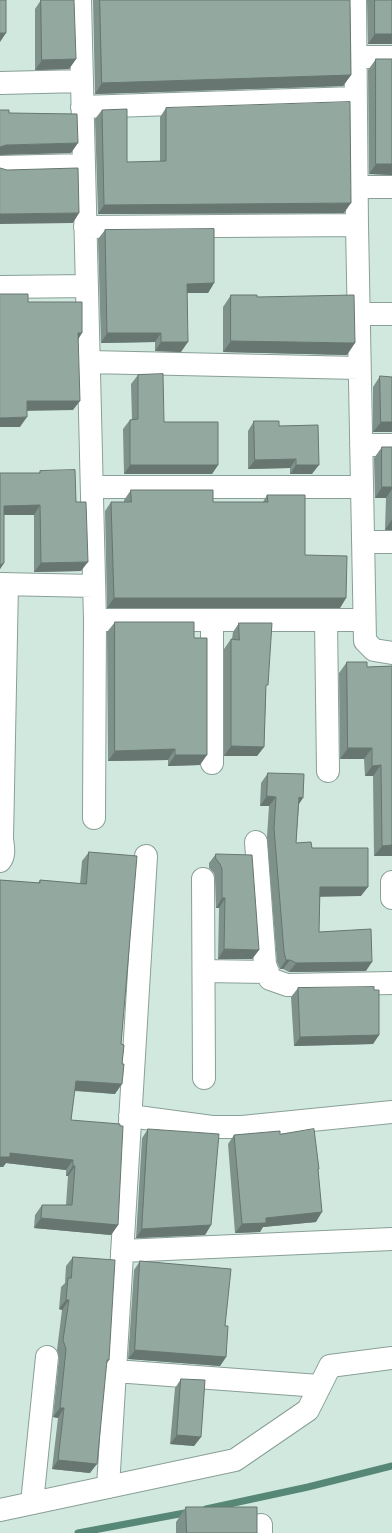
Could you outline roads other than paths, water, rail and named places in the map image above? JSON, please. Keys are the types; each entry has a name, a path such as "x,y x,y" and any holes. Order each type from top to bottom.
{"street":[{"path":"80,0 95,620 94,818"},
{"path":"355,0 356,225 365,641 374,650 392,653"},
{"path":"355,57 392,57"},
{"path":"0,83 82,81"},
{"path":"82,107 355,98"},
{"path":"0,167 84,165"},
{"path":"356,187 392,187"},
{"path":"86,227 356,225"},
{"path":"0,286 87,286"},
{"path":"358,314 392,314"},
{"path":"89,362 359,368"},
{"path":"361,446 392,445"},
{"path":"92,487 362,487"},
{"path":"362,542 392,542"},
{"path":"0,862 2,860 4,848 2,839 3,584 94,586"},
{"path":"95,620 364,620"},
{"path":"212,620 212,763"},
{"path":"326,620 328,771"},
{"path":"256,842 265,964 270,979 287,985 392,982"},
{"path":"108,1487 146,856"},
{"path":"203,879 204,1078"},
{"path":"392,882 392,898"},
{"path":"204,971 268,972"},
{"path":"130,1116 212,1127 242,1127 392,1112"},
{"path":"122,1251 392,1239"},
{"path":"32,1503 47,1358"},
{"path":"0,1510 235,1460 308,1410 330,1366 392,1358"},
{"path":"115,1371 319,1386"}],"waterway":[{"path":"206,1509 308,1487 392,1466"},
{"path":"78,1533 190,1512"}]}
